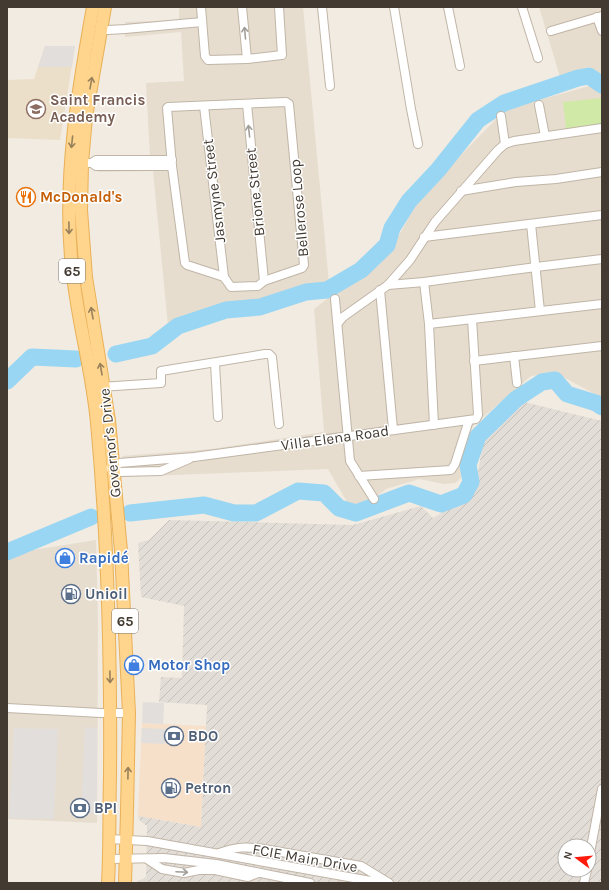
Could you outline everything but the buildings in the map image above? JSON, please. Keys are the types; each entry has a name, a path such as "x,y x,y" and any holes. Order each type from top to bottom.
{"main road":[{"name":"Governor's Drive","path":"81,163 74,122 93,7"},
{"name":"Governor's Drive","path":"105,7 86,110 81,163 81,210 85,270 98,388 114,468 119,528 129,713 127,840 124,883"},
{"name":"Governor's Drive","path":"98,388 97,422 105,529 111,713 108,883"},
{"path":"109,864 126,864"}],"street":[{"path":"201,7 206,59 247,59 282,55 278,7"},
{"path":"242,7 247,59"},
{"path":"322,7 330,86"},
{"path":"394,7 418,144"},
{"path":"448,7 460,66"},
{"path":"522,7 538,58"},
{"path":"551,31 600,16 602,31"},
{"path":"101,29 125,29 202,22"},
{"name":"Bellerose Loop","path":"286,102 289,104 304,265 302,268 264,281 258,286 231,287 224,277 186,263 172,163 167,108 168,106 247,104 286,102"},
{"name":"Brione Street","path":"247,104 264,281"},
{"path":"540,105 545,136"},
{"name":"Jasmyne Street","path":"204,106 224,277"},
{"path":"501,116 505,144"},
{"path":"338,323 388,285 410,260 435,222 461,191 505,144 514,141 602,128"},
{"path":"81,163 96,160 172,163"},
{"path":"461,191 516,182 556,179 602,172"},
{"path":"424,237 602,215"},
{"path":"531,224 540,311"},
{"path":"388,285 602,260"},
{"path":"424,282 434,424"},
{"path":"380,290 393,430"},
{"path":"335,298 350,461 374,499"},
{"path":"428,324 602,304"},
{"path":"359,476 451,470 455,464 472,420 478,415 472,319"},
{"path":"474,361 602,346"},
{"path":"98,388 161,383 161,371 269,354 272,357 279,424"},
{"path":"514,356 517,383"},
{"path":"215,363 218,417"},
{"name":"Villa Elena Road","path":"100,469 114,468 120,472 161,471 194,457 472,420"},
{"path":"7,708 129,713"},
{"path":"593,838 602,789"},
{"name":"FCIE Main Drive","path":"109,839 147,841 382,883"},
{"name":"FCIE Main Drive","path":"218,853 235,848 253,847 271,850 361,866 389,883"},
{"name":"FCIE Main Drive","path":"126,864 146,859 164,858 216,864 310,883"},
{"name":"FCIE Main Drive","path":"146,859 162,869 184,873 199,870 215,870 248,876 258,873"}],"shaded area":[{"path":"179,7 303,7 329,283 306,287 267,301 225,306 168,326 153,171 98,172 99,157 150,157 146,83 184,81 181,32 125,37 125,22 179,20"},
{"path":"539,7 602,7 602,79 589,67 560,77"},
{"name":"Saint Francis Academy","path":"45,46 75,46 60,140 7,138 7,80 34,79"},
{"path":"45,46 75,46 72,67 38,67"},
{"path":"597,84 602,88 602,398 556,373 531,376 473,426 462,450 461,478 455,483 444,484 419,479 386,489 368,503 358,508 350,507 328,469 124,477 122,456 212,449 324,432 314,309 392,248 420,197 506,109"},
{"path":"524,402 602,421 602,883 135,883 146,877 147,826 140,821 138,816 201,827 207,705 159,702 161,677 182,678 184,606 141,597 138,543 149,540 169,520 353,525 421,506 433,518 475,493 484,434"},
{"path":"96,540 98,622 97,823 7,819 7,560 33,550"},
{"path":"143,702 164,703 163,724 142,723"},
{"name":"Petron","path":"142,723 206,726 201,827 138,816"},
{"path":"85,727 97,728 97,814 81,813"},
{"path":"14,728 58,729 54,819 9,818"},
{"path":"142,728 166,729 165,744 141,743"}],"green space":[{"path":"602,98 602,124 566,129 563,102"}],"waterway":[{"path":"116,354 152,346 178,326 226,310 260,307 306,292 327,290 361,270 387,245 392,228 409,201 438,170 478,120 504,103 578,78 589,76 602,85"},
{"path":"7,381 32,357 76,359"},
{"path":"130,513 204,505 234,513 256,513 298,491 324,493 339,508 356,513 409,493 441,504 464,495 471,482 468,465 478,436 516,399 542,382 555,380 567,394 596,403 602,407"},
{"path":"7,552 91,517"}],"place":[{"name":"Saint Francis Academy","path":"36,109"},
{"name":"McDonald's","path":"26,197"},
{"name":"Rapidé","path":"65,558"},
{"name":"Unioil","path":"71,594"},
{"name":"Motor Shop","path":"134,665"},
{"name":"BDO","path":"174,736"},
{"name":"Petron","path":"171,788"},
{"name":"BPI","path":"80,808"}]}
